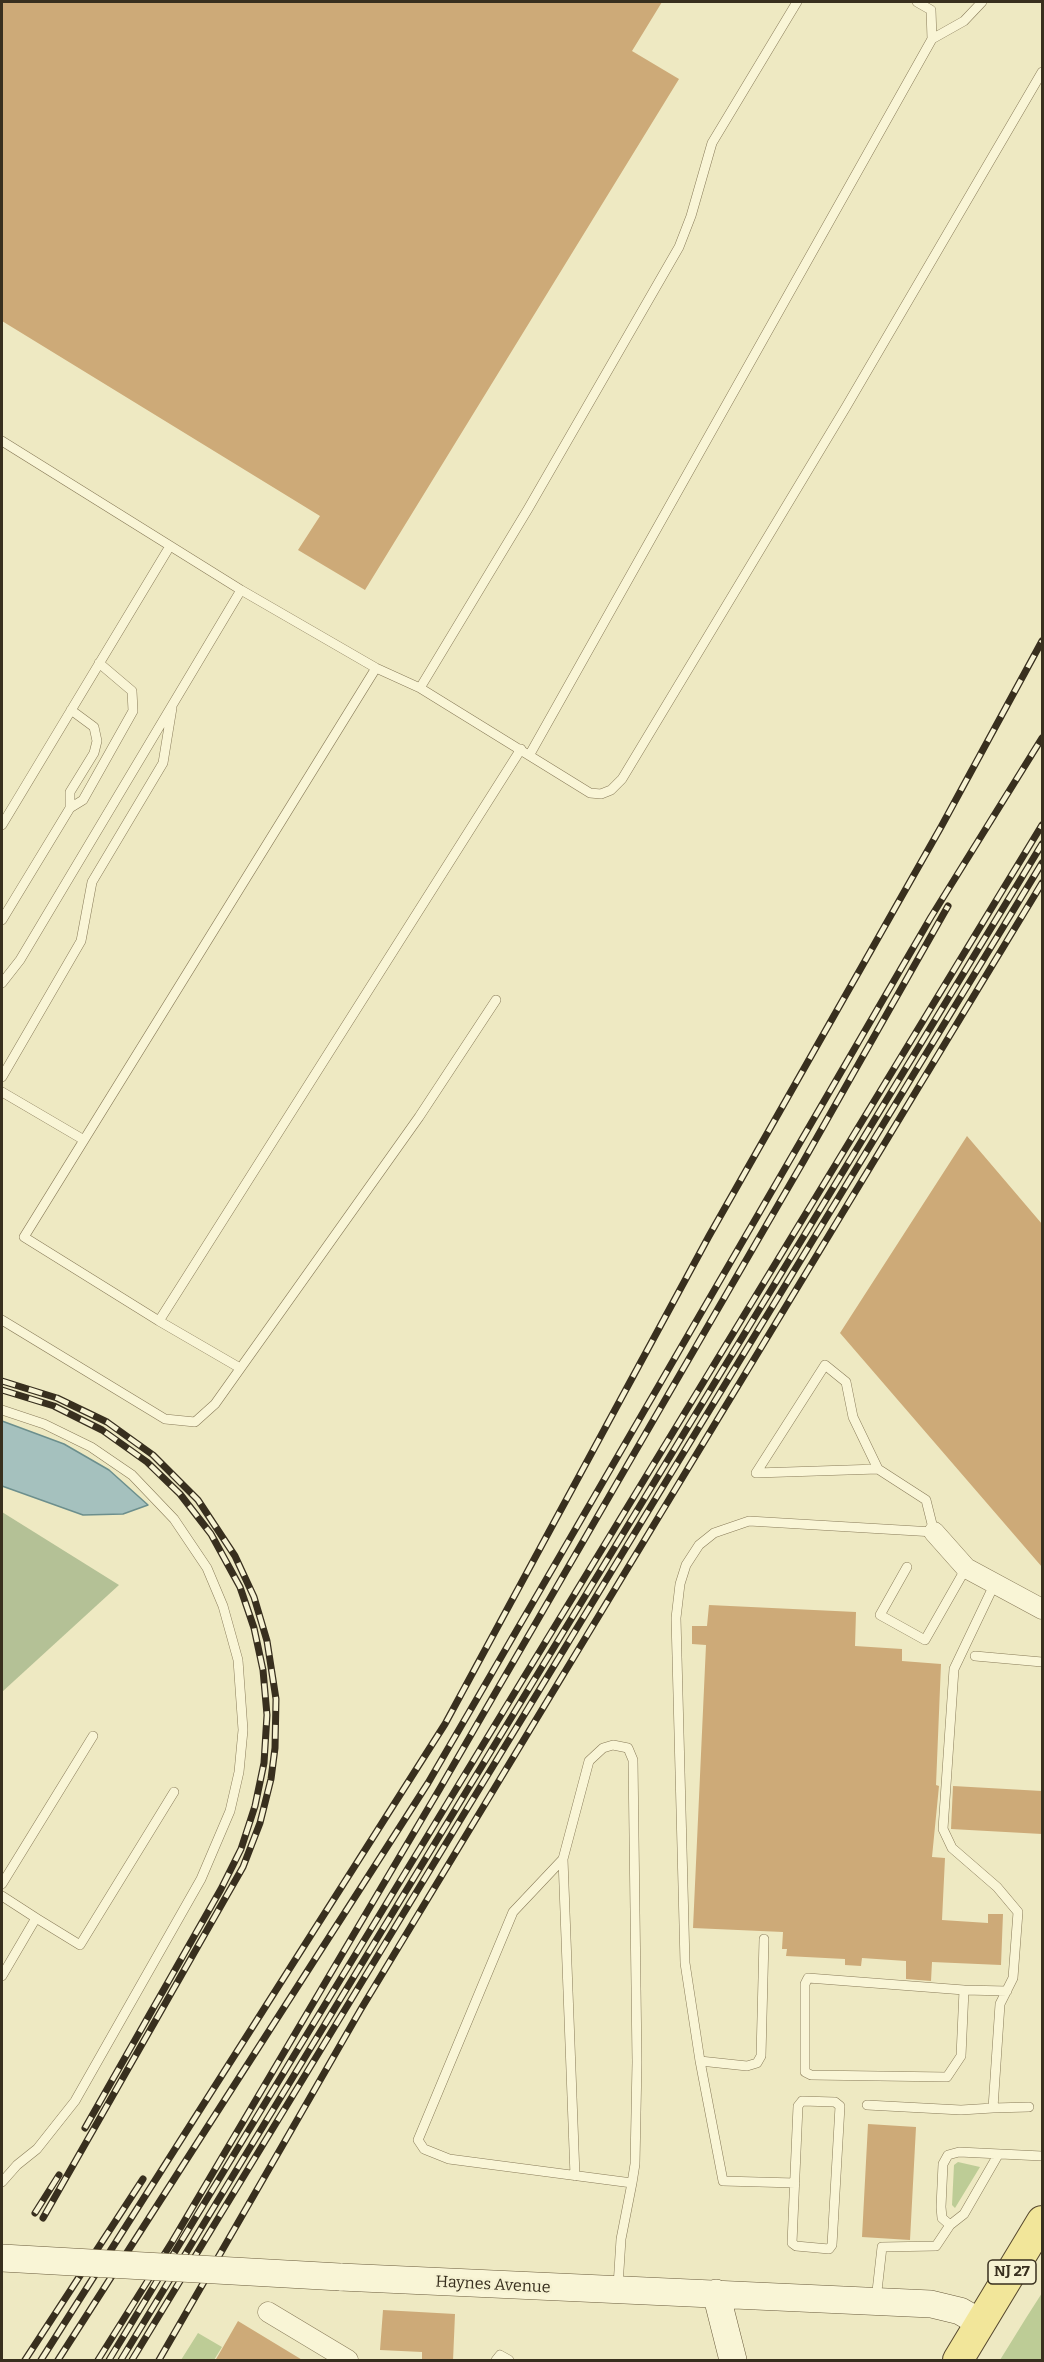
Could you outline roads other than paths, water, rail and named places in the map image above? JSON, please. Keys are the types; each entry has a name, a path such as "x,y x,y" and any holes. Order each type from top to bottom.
{"main road":[{"name":"NJ 27","path":"958,2361 1042,2222"},
{"name":"Haynes Avenue","path":"2,2258 618,2292 716,2293 876,2301 948,2307 981,2323"},
{"path":"716,2293 733,2361"}],"street":[{"path":"934,1532 966,1568 1042,1609"},
{"path":"268,2312 348,2361"}],"lane":[{"path":"420,688 528,509 679,247 691,216 712,143 797,2"},
{"path":"917,2 931,10 932,39"},
{"path":"530,754 932,39 964,21 982,2"},
{"path":"2,441 241,590 376,668 420,688 530,754 590,794 601,794 611,790 622,779 840,417 1042,72"},
{"path":"2,825 170,546"},
{"path":"2,983 20,960 241,590"},
{"path":"2,920 70,808 83,800 133,711 132,691 99,663"},
{"path":"240,1368 159,1321 24,1237 376,668"},
{"path":"2,1077 81,941 92,882 164,764 172,703"},
{"path":"70,808 70,792 94,753 97,741 94,727 71,710"},
{"path":"159,1321 521,749"},
{"path":"2,1320 165,1419 195,1422 214,1404 240,1368 419,1116 496,1000"},
{"path":"2,1092 84,1140"},
{"path":"795,2183 723,2181 700,2061 685,1964 677,1595 686,1565 699,1545 714,1533 749,1521 934,1532 926,1500 878,1469 853,1417 846,1382 825,1365 756,1473 878,1469"},
{"path":"2,1410 60,1430 91,1447 132,1475 174,1519 200,1556 223,1606 238,1660 243,1730 239,1772 230,1811 201,1879 75,2101 37,2149 17,2165 2,2182"},
{"path":"907,1567 880,1615 925,1640 966,1568"},
{"path":"993,2108 1000,2004 1014,1978 1018,1912 997,1887 952,1848 944,1829 954,1669 995,1583"},
{"path":"975,1656 1042,1662"},
{"path":"2,1884 93,1736"},
{"path":"575,2175 563,1859 590,1761 603,1748 613,1745 628,1748 633,1760 638,2062 635,2164 621,2239 618,2292"},
{"path":"2,1896 80,1945 174,1792"},
{"path":"563,1859 513,1912 418,2140 423,2149 448,2159 632,2183"},
{"path":"2,1976 36,1918"},
{"path":"700,2061 747,2066 757,2063 761,2056 764,1939"},
{"path":"964,1990 961,2056 947,2077 811,2075 805,2072 805,1984 808,1978 964,1990 1007,1991"},
{"path":"799,2102 838,2103 832,2234 829,2249 793,2246 795,2183 799,2102"},
{"path":"867,2105 961,2110 1029,2107"},
{"path":"950,2225 942,2218 941,2207 945,2158 955,2152 1042,2156"},
{"path":"876,2301 882,2247 936,2246 950,2225 964,2214 998,2155"},
{"path":"496,2361 500,2355 509,2361"}],"water":[{"path":"2,1421 64,1444 109,1470 148,1505 123,1514 83,1515 2,1486"}],"railway":[{"path":"41,2360 445,1724 709,1236 941,827 1042,641"},
{"path":"58,2360 428,1783 931,917 1042,738"},
{"path":"109,2360 1042,825"},
{"path":"121,2360 1042,844"},
{"path":"132,2360 1042,863"},
{"path":"159,2360 361,2009 1042,883"},
{"path":"98,2360 172,2242 439,1790 803,1162 948,906"},
{"path":"2,1381 57,1398 107,1422 153,1455 198,1500 235,1556 254,1597 267,1641 276,1699 275,1748 271,1779 260,1823 243,1867 43,2218"},
{"path":"2,1390 54,1406 102,1430 147,1462 180,1494 211,1534 240,1587 254,1628 263,1670 267,1715 264,1763 255,1806 241,1849 221,1889 85,2128"},
{"path":"35,2213 59,2175"},
{"path":"25,2360 143,2179"}]}
